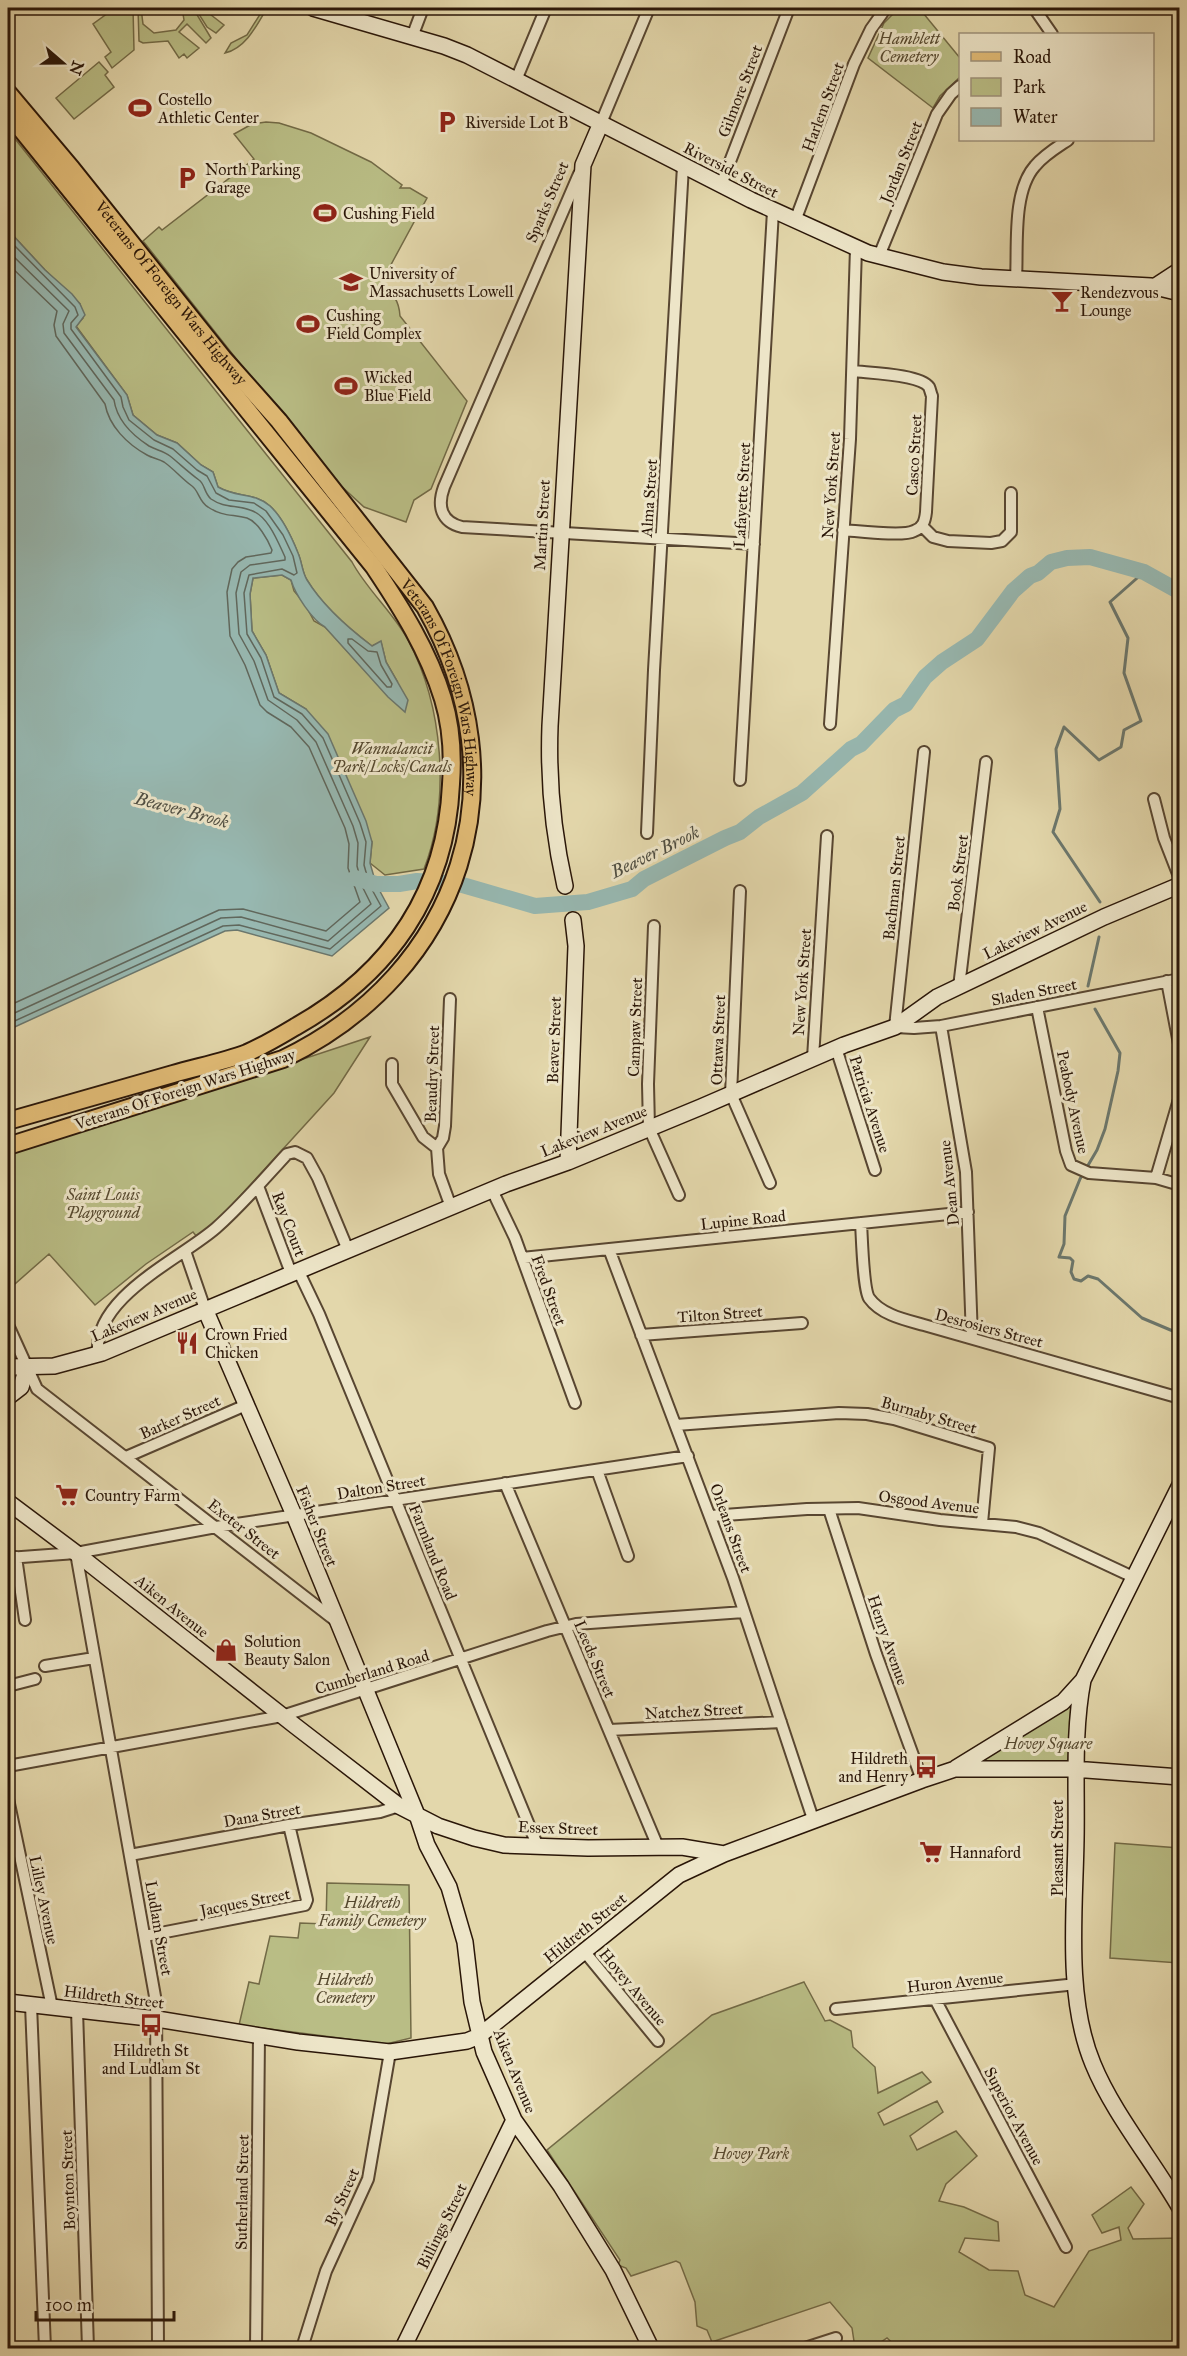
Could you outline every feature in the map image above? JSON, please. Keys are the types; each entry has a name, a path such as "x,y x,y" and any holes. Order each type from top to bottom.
{"main road":[{"name":"Veterans Of Foreign Wars Highway","path":"8,93 72,169 223,358 279,421 425,607 453,664 466,711 472,764 469,825 462,856 446,900 420,945 379,995 342,1025 312,1045 262,1066 8,1146"},
{"name":"Veterans Of Foreign Wars Highway","path":"8,113 318,500 357,545 402,609 415,632 444,700 449,726 452,768 450,816 442,849 424,898 389,951 349,992 319,1014 247,1053 8,1121"}],"street":[{"name":"Riverside Street","path":"313,8 444,46 795,221 879,256 944,272 1016,279 1154,287"},
{"path":"411,37 423,8"},
{"path":"516,80 546,8"},
{"name":"Sparks Street","path":"560,532 454,525 441,511 440,499 649,8"},
{"name":"Gilmore Street","path":"721,185 789,8"},
{"name":"Harlem Street","path":"795,221 854,64 871,29 886,8"},
{"path":"1034,8 1049,33"},
{"name":"Jordan Street","path":"879,256 937,114 959,87"},
{"path":"1016,279 1019,213 1023,186 1034,166 1067,141"},
{"name":"Martin Street","path":"565,886 554,830 549,782 560,532 583,165"},
{"name":"Alma Street","path":"647,833 683,166"},
{"name":"Lafayette Street","path":"740,780 773,210"},
{"name":"New York Street","path":"830,724 853,371 856,248"},
{"path":"1154,287 1179,270"},
{"path":"1154,287 1179,293"},
{"name":"Casco Street","path":"853,371 910,378 928,385 932,396 926,512 922,526"},
{"path":"843,530 908,533 922,526 940,540 991,543 1002,541 1011,532 1011,493"},
{"path":"560,532 754,544"},
{"name":"Bachman Street","path":"895,1027 924,752"},
{"name":"Book Street","path":"959,987 986,762"},
{"path":"1154,799 1164,838 1179,879"},
{"name":"New York Street","path":"813,1058 827,836"},
{"name":"Lakeview Avenue","path":"8,1367 54,1366 98,1354 492,1190 568,1162 836,1048 895,1027 937,997 1104,917 1179,885"},
{"name":"Ottawa Street","path":"740,891 731,1094 770,1183"},
{"name":"Beaver Street","path":"568,1162 576,946 573,920"},
{"name":"Campaw Street","path":"654,926 648,1084 649,1128 679,1195"},
{"name":"Sladen Street","path":"895,1027 941,1026 1179,979"},
{"path":"1167,981 1179,1049"},
{"name":"Beaudry Street","path":"437,1148 443,1138 445,1126 450,999"},
{"name":"Peabody Avenue","path":"1037,1007 1066,1151 1071,1165 1084,1172 1156,1178 1179,1185"},
{"name":"Dean Avenue","path":"941,1026 964,1159 972,1338"},
{"name":"Patricia Avenue","path":"836,1048 875,1170"},
{"path":"392,1064 392,1084 423,1137 437,1148 439,1174 451,1207"},
{"path":"1156,1178 1179,1096"},
{"path":"98,1354 99,1333 116,1307 141,1282 217,1227 287,1154 295,1152 307,1158 318,1178 348,1250"},
{"name":"Ray Court","path":"258,1186 295,1272"},
{"name":"Fred Street","path":"492,1190 522,1258 574,1402"},
{"name":"Lupine Road","path":"522,1258 968,1212"},
{"name":"Desrosiers Street","path":"861,1222 867,1295 887,1313 1179,1398"},
{"name":"Orleans Street","path":"609,1249 711,1516 814,1821"},
{"name":"Fisher Street","path":"185,1251 205,1309 294,1515 417,1815"},
{"name":"Farmland Road","path":"295,1272 319,1314 538,1847"},
{"name":"Tilton Street","path":"641,1335 802,1323"},
{"name":"Exeter Street","path":"8,1325 37,1389 336,1621"},
{"path":"8,1397 21,1387 27,1367"},
{"name":"Barker Street","path":"126,1457 246,1405"},
{"name":"Burnaby Street","path":"676,1425 839,1413 867,1414 894,1419 989,1448 982,1523"},
{"name":"Dalton Street","path":"12,1557 76,1553 216,1527 688,1456"},
{"path":"597,1470 628,1557"},
{"name":"Leeds Street","path":"505,1483 658,1847"},
{"name":"Pleasant Street","path":"1179,1485 1083,1680 1078,1707 1076,1769 1075,1958 1079,2020 1093,2064 1114,2104 1174,2191 1179,2208"},
{"name":"Aiken Avenue","path":"8,1502 399,1806"},
{"name":"Osgood Avenue","path":"711,1516 858,1508 1016,1527 1038,1533 1133,1577"},
{"name":"Henry Avenue","path":"829,1509 876,1654 921,1780"},
{"name":"Ludlam Street","path":"76,1553 158,2019 158,2349"},
{"path":"12,1557 25,1620"},
{"name":"Cumberland Road","path":"8,1766 282,1716 576,1624 744,1612"},
{"path":"45,1666 94,1658"},
{"path":"8,1686 35,1679"},
{"path":"955,1769 1063,1702 1083,1680"},
{"name":"Natchez Street","path":"609,1730 781,1722"},
{"name":"Hildreth Street","path":"8,2002 158,2019 259,2036 390,2052 467,2041 479,2036 679,1875 724,1854 921,1780 955,1769 1076,1769 1179,1777"},
{"name":"Lilley Avenue","path":"8,1799 52,2007"},
{"name":"Essex Street","path":"399,1806 438,1826 480,1840 504,1845 682,1847 724,1854"},
{"name":"Dana Street","path":"130,1855 289,1825 380,1812 399,1806"},
{"name":"Aiken Avenue","path":"417,1815 427,1845 448,1887 465,1942 468,1975 484,2052 514,2120 561,2186 613,2270 651,2349"},
{"name":"Jacques Street","path":"145,1936 305,1905 307,1900 289,1825"},
{"name":"Hovey Avenue","path":"584,1951 658,2041"},
{"name":"Huron Avenue","path":"836,2009 1077,1984"},
{"name":"Superior Avenue","path":"935,1999 1066,2247"},
{"path":"31,2005 45,2349"},
{"name":"Boynton Street","path":"77,2010 88,2349"},
{"name":"Sutherland Street","path":"256,2349 259,2036"},
{"name":"By Street","path":"302,2349 326,2271 370,2172 390,2052"},
{"name":"Billings Street","path":"403,2349 514,2120"},
{"path":"805,2349 836,2338"}],"green space":[{"path":"115,8 133,8 134,50 112,68 105,57 111,52 93,24"},
{"path":"138,8 141,8 143,24 154,33 176,30 184,20 182,8 193,8 211,38 206,43 187,24 179,32 199,48 187,58 184,54 179,58 168,41 143,43 139,41"},
{"path":"195,8 202,8 224,25 216,33 207,27"},
{"path":"264,8 267,8 245,41 225,53 231,43 247,35"},
{"name":"Hamblett Cemetery","path":"899,8 919,8 959,57 959,78 940,96 933,108 868,58 884,23"},
{"path":"99,62 108,72 105,75 114,87 74,119 56,98"},
{"name":"Cushing Field Complex","path":"279,123 311,133 371,162 402,185 400,188 410,188 427,198 380,285 394,298 400,316 467,401 431,489 414,500 406,522 364,507 326,472 143,241 159,227 162,230 254,159 234,134 252,124"},
{"name":"Wannalancit Park/Locks/Canals","path":"8,130 352,562 408,640 429,694 436,723 439,753 438,813 433,842 424,869 385,875 370,863 372,842 306,709 279,693 266,655 252,631 250,594 253,578 282,575 291,580 294,591 305,604 314,621 325,627 371,677 397,681 386,662 381,642 372,646 320,599 305,577 298,553 286,528 270,506 258,499 218,487 213,472 201,465 177,443 157,435 133,415 127,395 76,326 83,318 80,304 8,230"},
{"name":"Saint Louis Playground","path":"370,1037 334,1093 221,1217 197,1237 193,1232 146,1264 95,1305 49,1254 8,1290 8,1154"},
{"name":"Hovey Square","path":"1071,1704 1068,1764 987,1761 984,1759"},
{"path":"1115,1843 1179,1848 1179,1963 1110,1958"},
{"name":"Hildreth Cemetery","path":"327,1883 409,1885 411,2038 386,2044 239,2025 249,1982 259,1984 270,1936 298,1938 300,1923 326,1924"},
{"name":"Hovey Park","path":"804,1982 825,2021 830,2020 851,2031 853,2047 875,2067 878,2093 922,2072 931,2082 878,2113 884,2125 937,2101 943,2112 910,2136 917,2150 956,2131 977,2156 946,2184 939,2201 964,2207 998,2222 999,2241 965,2238 959,2252 989,2270 1018,2271 1025,2295 1054,2307 1089,2251 1121,2240 1119,2227 1102,2233 1092,2215 1131,2187 1144,2204 1128,2228 1133,2239 1179,2238 1179,2348 898,2348 887,2338 872,2348 855,2348 852,2328 830,2302 712,2342 707,2330 697,2326 695,2302 680,2263 676,2261 631,2276 626,2268 618,2265 620,2260 547,2150 712,2015"},
{"path":"8,2223 13,2348 8,2348"}],"water":[{"path":"8,230 80,304 85,315 76,327 127,395 133,415 157,435 177,443 201,465 213,472 218,487 258,499 270,506 290,534 305,577 313,590 336,616 372,646 381,641 386,662 408,700 405,712 388,697 310,613 291,580 282,575 253,578 250,594 252,631 266,655 279,693 306,709 328,734 366,821 372,842 370,863 376,884 389,908 332,956 237,930 225,931 8,1030"}],"waterway":[{"name":"Beaver Brook","path":"355,878 376,884 417,881 459,884 535,906 588,902 632,889 644,879 740,832 759,817 802,793 851,749 861,744 894,710 906,704 925,677 942,662 977,639 1013,591 1051,562 1067,558 1090,557 1144,572 1180,592"},
{"path":"1100,902 1053,832 1060,809 1056,749 1064,727 1099,760 1121,747 1124,730 1141,721 1124,673 1128,638 1110,602 1144,572"},
{"path":"1088,986 1099,937"},
{"path":"1095,1009 1120,1053 1118,1071 1105,1129 1097,1150 1080,1179 1065,1216 1064,1244 1059,1257 1070,1258 1073,1261 1071,1272 1074,1279 1081,1281 1088,1276 1098,1279 1142,1318 1180,1334"}],"place":[{"name":"Costello Athletic Center","path":"140,108"},
{"name":"Riverside Lot B","path":"447,122"},
{"name":"North Parking Garage","path":"187,178"},
{"name":"Cushing Field","path":"325,213"},
{"name":"University of Massachusetts Lowell","path":"351,282"},
{"name":"Rendezvous Lounge","path":"1062,301"},
{"name":"Cushing Field Complex","path":"308,324"},
{"name":"Wicked Blue Field","path":"346,386"},
{"name":"Crown Fried Chicken","path":"187,1343"},
{"name":"Country Farm","path":"67,1495"},
{"name":"Solution Beauty Salon","path":"226,1650"},
{"name":"Hildreth and Henry","path":"926,1767"},
{"name":"Hannaford","path":"931,1852"},
{"name":"Hildreth St and Ludlam St","path":"151,2025"}],"park label":[{"name":"Hildreth Family Cemetery","path":"372,1911"}]}
